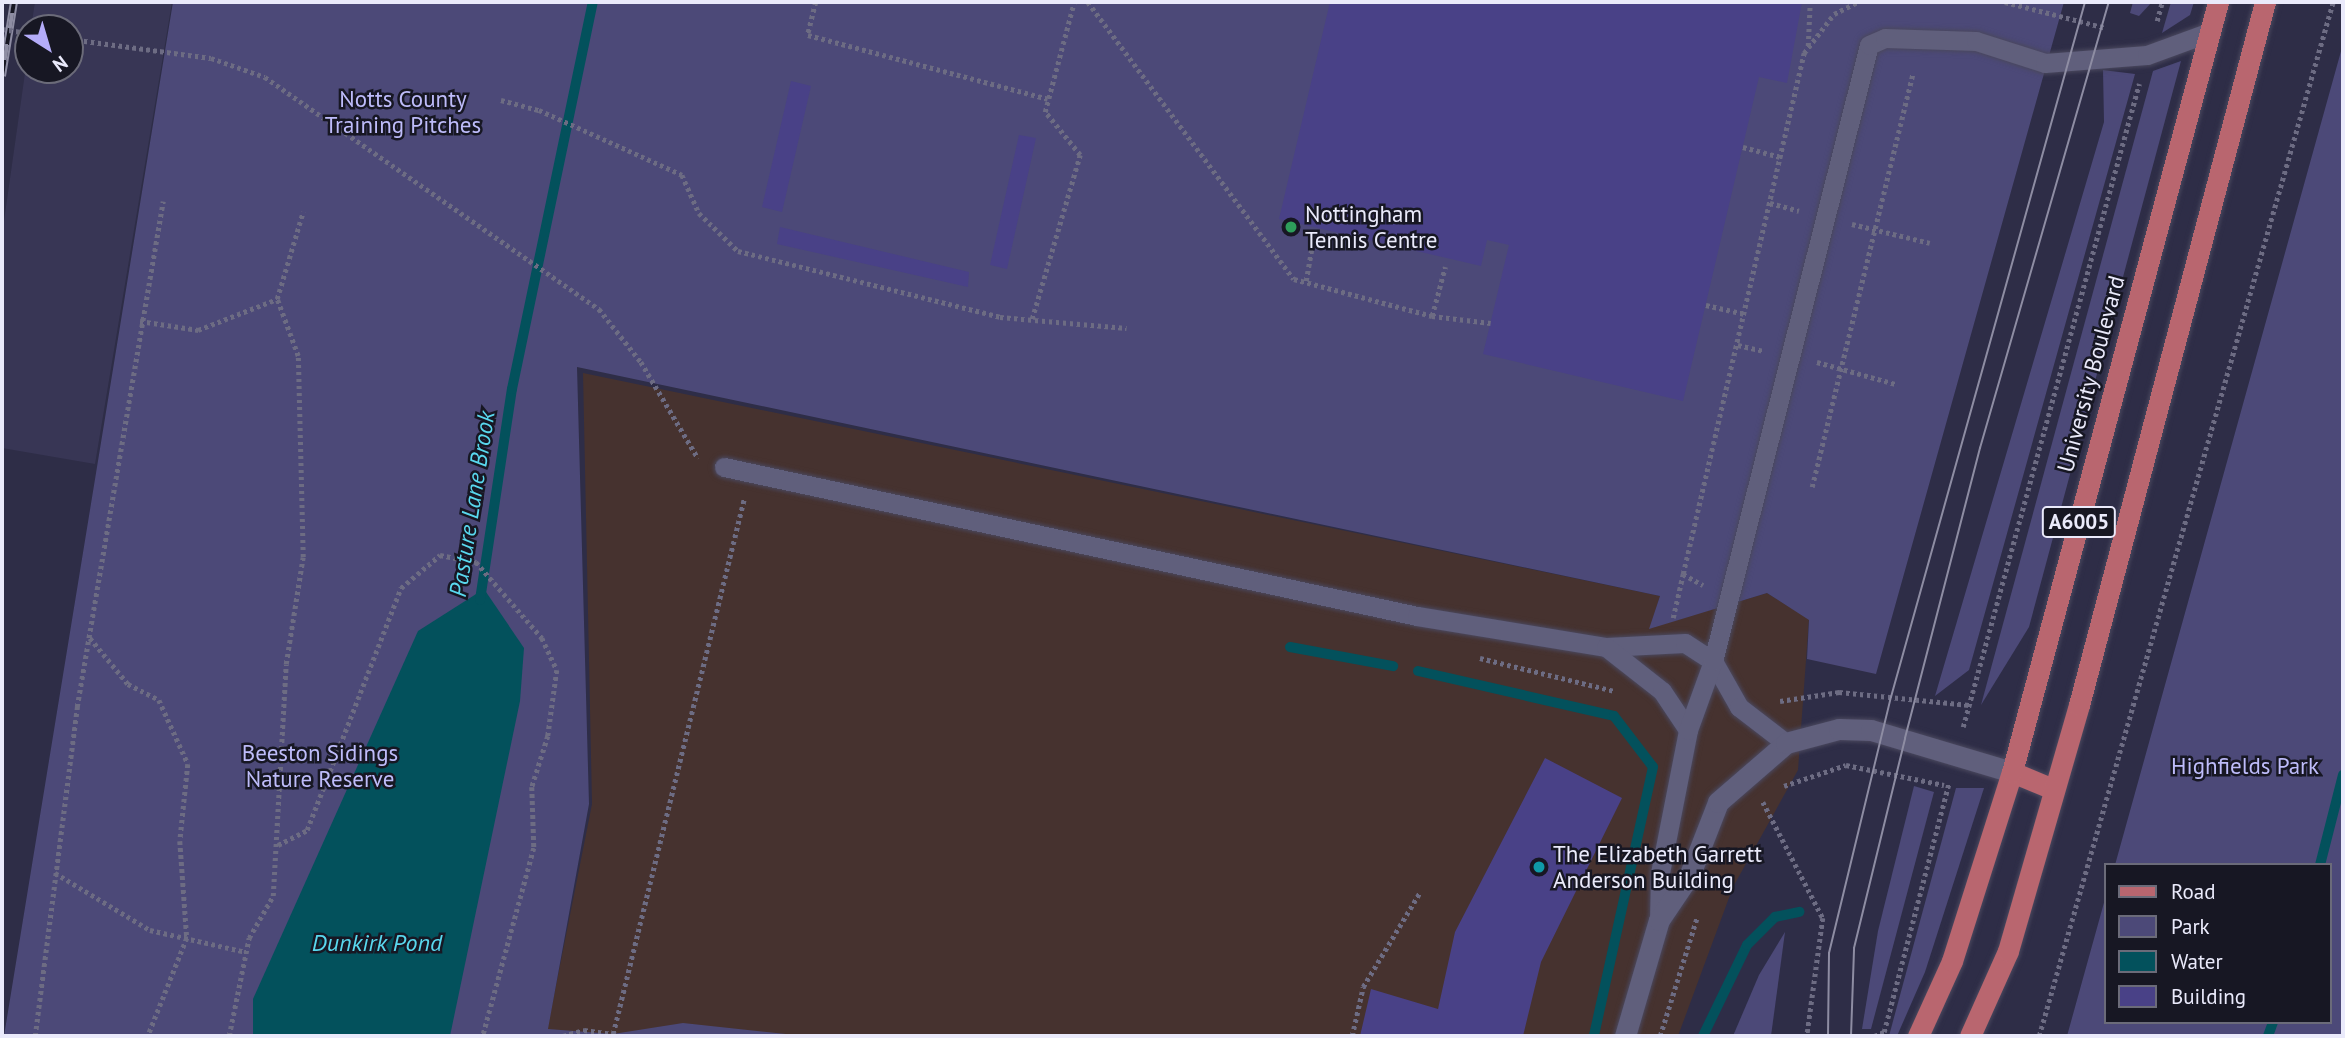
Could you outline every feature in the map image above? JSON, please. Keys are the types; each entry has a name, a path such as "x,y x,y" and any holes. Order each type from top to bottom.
{"main road":[{"name":"University Boulevard","path":"1918,1036 1952,961 2012,772 2218,2"},
{"name":"A6005","path":"1970,1036 2008,951 2265,2"},
{"path":"2012,772 2053,789"}],"street":[{"path":"1625,1036 1660,920 1689,874 1718,802 1786,743 1839,729 1871,730 2012,772"}],"lane":[{"path":"1660,920 1660,873 1688,730 1713,661 1860,61 1869,45 1885,38 1976,41 2045,63 2147,55 2210,32"},
{"path":"724,467 1417,616 1606,647 1685,643 1713,661 1739,707 1786,743"},
{"path":"1606,647 1662,691 1688,730"}],"path":[{"path":"816,2 808,35 1048,99"},
{"path":"1032,320 1080,155 1045,112 1074,2"},
{"path":"1088,2 1294,279 1432,316 1491,323"},
{"path":"1683,574 1808,47 1810,2"},
{"path":"1808,47 1834,14 1858,2"},
{"path":"2005,2 2111,29"},
{"path":"1874,1036 1884,1032 1956,754 2162,2"},
{"path":"2039,1036 2333,2"},
{"path":"84,41 211,58 265,78 599,309 641,362 701,462"},
{"path":"1812,487 1913,73"},
{"path":"501,100 538,110 625,146 682,174 699,213 738,251 1032,320 1127,328"},
{"path":"1743,147 1780,157"},
{"path":"35,1036 89,638 140,321 163,201"},
{"path":"229,1036 246,952 273,896 278,845 286,664 303,557 298,356 276,299 303,212"},
{"path":"1306,281 1313,241"},
{"path":"1432,316 1444,267"},
{"path":"140,321 198,330 276,299"},
{"path":"1706,304 1745,314"},
{"path":"563,1036 584,1030 613,1035 745,494"},
{"path":"278,845 307,830 401,588 440,555 476,562 541,638 557,670 548,736 532,788 534,848 483,1036"},
{"path":"89,638 128,684 159,700 188,764 180,841 187,938 148,1036"},
{"path":"1807,1036 1823,918 1759,795 1846,765 1948,787"},
{"path":"55,873 150,930 246,952"},
{"path":"1352,1036 1363,986 1420,892"}],"shaded area":[{"path":"35,2 172,2 95,464 2,448 2,235 23,84 84,84 84,14 33,14"},
{"path":"583,373 1660,596 1650,628 1767,593 1809,619 1798,770 1733,887 1678,1036 546,1036 592,804"}],"green space":[{"path":"173,2 2064,2 1876,674 1807,659 1809,620 1767,593 1649,629 1660,596 577,367 589,804 548,1029 613,1034 683,1023 805,1036 4,1036"},
{"path":"2133,2 2152,2 2139,16 2130,13"},
{"path":"2171,2 2194,2 2190,15 2162,33"},
{"name":"Highfields Park","path":"2343,44 2343,1036 2067,1036 2104,903 2104,1024 2331,1024 2331,863 2116,863"},
{"path":"2181,61 2029,627 1981,705 2153,71"},
{"path":"2103,70 2135,74 1969,670 1935,696 2104,122"},
{"path":"1914,786 1934,792 1871,1029 1862,1029 1878,931"},
{"path":"1956,788 1984,788 1925,972 1897,1036 1889,1036"},
{"path":"1785,932 1771,1036 1733,1036 1759,975"}],"water":[{"name":"Dunkirk Pond","path":"484,589 524,648 520,701 450,1036 253,1036 253,999 418,631"}],"building":[{"name":"Nottingham Tennis Centre","path":"1330,2 1802,2 1787,83 1759,77 1683,401 1483,354 1509,245 1487,240 1481,266 1279,219"},
{"path":"791,81 811,86 782,212 762,207"},
{"path":"1019,135 1036,138 1007,269 990,265"},
{"path":"780,227 969,272 968,287 777,244"},
{"name":"The Elizabeth Garrett Anderson Building","path":"1545,758 1622,798 1541,962 1523,1036 1360,1036 1371,989 1438,1009 1455,932"}],"waterway":[{"name":"Pasture Lane Brook","path":"480,600 512,389 593,2"},
{"path":"1290,647 1393,666"},
{"path":"1418,671 1614,716 1653,767 1594,1036"},
{"path":"2321,863 2343,775"},
{"path":"1703,1036 1747,945 1775,917 1799,912"},
{"path":"2268,1036 2272,1024"}],"tram line":[{"path":"1828,1036 1829,953 1891,697 2085,2"},
{"path":"1851,1036 1854,948 1905,738 1980,448 2109,2"}],"railway":[{"path":"2,76 14,2"}],"place":[{"name":"Nottingham Tennis Centre","path":"1291,227"},
{"name":"The Elizabeth Garrett Anderson Building","path":"1539,867"}],"park label":[{"name":"Notts County Training Pitches","path":"403,112"},
{"name":"Beeston Sidings Nature Reserve","path":"320,766"}]}
